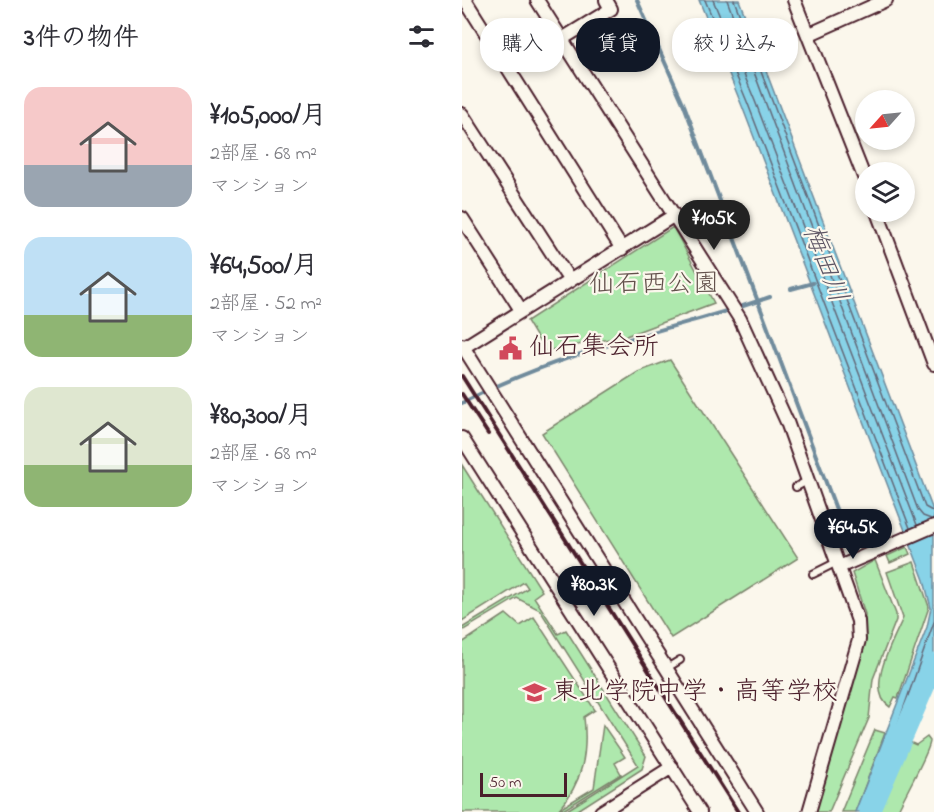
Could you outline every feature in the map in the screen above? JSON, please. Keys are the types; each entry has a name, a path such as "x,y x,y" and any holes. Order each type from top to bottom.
{"street":[{"path":"465,0 622,249"},
{"path":"537,0 549,18"},
{"path":"564,38 611,9 606,0"},
{"path":"794,0 810,34 858,162"},
{"path":"810,34 886,0"},
{"path":"564,42 740,319 787,422 858,621 859,640 809,812"},
{"path":"462,114 570,281"},
{"path":"673,216 463,346 757,812"},
{"path":"462,218 521,310"},
{"path":"880,222 934,364"},
{"path":"462,438 700,812"},
{"path":"839,564 884,548 934,526"},
{"path":"601,812 672,767"}],"lane":[{"path":"796,487 808,481"},
{"path":"813,574 839,564"},
{"path":"666,669 680,660"}],"green space":[{"name":"仙石西公園","path":"673,227 714,303 626,336 545,351 527,321"},
{"path":"670,360 798,558 671,638 542,433 638,372"},
{"path":"462,465 542,591 534,597 558,634 566,630 646,756 642,769 575,812 564,812 638,765 540,610 517,598 462,631 462,628 528,588 524,582 462,621"},
{"path":"907,547 910,554 890,563 887,556"},
{"path":"875,560 896,614 896,620 873,679 869,718 829,812 815,812 863,648 865,614 852,573"},
{"path":"914,562 929,607 898,698 895,697 890,707 883,699 880,677 888,651 903,618 887,572"},
{"name":"東北学院中学・高等学校","path":"506,614 520,626 534,617 595,710 584,717 585,742 582,766 573,789 558,810 594,788 603,725 625,757 615,763 621,774 560,812 462,812 462,643"},
{"path":"875,730 885,733 855,812 841,812"},
{"path":"927,737 930,741 926,754 897,812 873,812 905,740 916,745"}],"water":[{"path":"699,0 739,0 746,18 706,18"},
{"name":"梅田川","path":"728,72 766,72 934,513 934,682 890,758 867,812 855,812 927,627 931,608 924,580"}],"waterway":[{"path":"637,0 684,105 851,549"},
{"name":"梅田川","path":"791,289 813,283"},
{"path":"737,308 770,297"},
{"path":"462,403 494,387 560,361 730,310"},
{"path":"870,812 934,664"}],"railway":[{"path":"462,376 738,812"},
{"path":"462,394 488,434"}],"place":[{"name":"仙石集会所","path":"511,348"},
{"name":"東北学院中学・高等学校","path":"534,693"}]}
